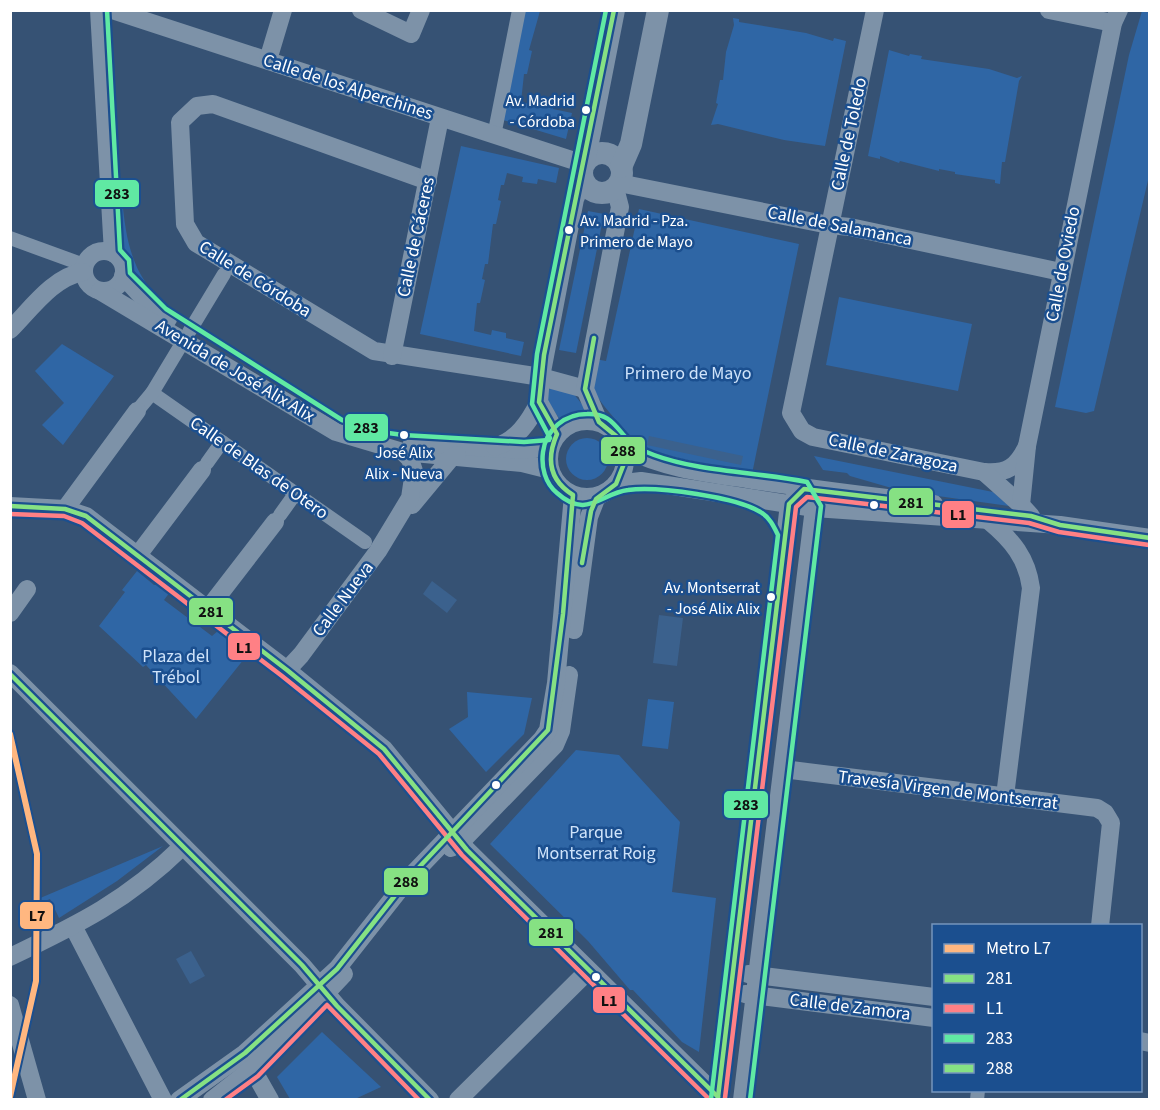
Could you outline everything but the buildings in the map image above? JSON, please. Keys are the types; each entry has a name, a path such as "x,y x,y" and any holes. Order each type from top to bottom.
{"street":[{"path":"10,330 58,282 94,260 111,207 99,10"},
{"name":"Calle de los Alperchines","path":"112,10 494,135 584,169"},
{"path":"268,60 283,10"},
{"path":"361,10 411,34 421,10"},
{"path":"494,135 519,10"},
{"path":"600,495 585,498 573,495 557,483 550,470 554,441 539,402 541,377 575,199 584,169 614,10"},
{"path":"584,169 598,191 618,179 631,144 658,10"},
{"name":"Calle de Toledo","path":"802,432 791,413 875,10"},
{"path":"1049,10 1116,17"},
{"name":"Calle de Oviedo","path":"1026,511 1027,446 1061,272 1116,17"},
{"name":"Calle de Córdoba","path":"428,181 213,104 197,106 180,122 185,224 196,243 374,351 392,356 541,377 585,389"},
{"name":"Calle de Cáceres","path":"392,356 440,118"},
{"path":"584,169 594,155 606,154 614,157 620,207 585,389 599,422"},
{"name":"Calle de Salamanca","path":"618,179 1061,272"},
{"path":"10,238 94,260 122,263 123,276 114,288 100,291"},
{"name":"Avenida de José Alix Alix","path":"94,260 88,285 186,336 339,427 379,439 402,442 524,450 554,441"},
{"path":"65,509 152,393 224,274"},
{"name":"Avenida de José Alix Alix","path":"123,276 161,315 186,336 336,432 403,452 522,463 550,470"},
{"name":"Calle de Blas de Otero","path":"152,393 365,542"},
{"name":"Calle Nueva","path":"287,670 343,599 395,525 451,458 489,447 520,432 529,422 539,402"},
{"path":"554,441 570,424 583,420 599,422 615,432 624,448 626,461 616,484"},
{"name":"Calle de Zaragoza","path":"802,432 813,437 984,472 1008,471 1018,464 1027,446"},
{"path":"138,555 222,442"},
{"path":"624,448 645,459 665,465 804,489 1026,511 1060,525"},
{"name":"Calle Nueva","path":"395,525 414,485 410,459 403,452"},
{"name":"Calle de Zaragoza","path":"984,472 1026,511"},
{"path":"212,1100 253,1070 323,989 408,879 555,745 561,731 589,517 596,499 616,484 641,481 814,508 1060,525 1149,538"},
{"path":"719,1099 789,504 804,489"},
{"path":"742,1100 812,530 814,508 804,489"},
{"path":"208,609 295,495"},
{"path":"455,837 548,730 562,626 573,495"},
{"path":"744,496 765,505 774,513 786,533"},
{"path":"10,506 65,509 86,516 287,670 384,749 455,837 719,1099"},
{"path":"812,530 820,520 838,510"},
{"path":"989,521 1016,546 1027,567 1031,588 1005,796"},
{"path":"10,613 27,589"},
{"path":"10,673 183,846 430,1100"},
{"name":"Travesía Virgen de Montserrat","path":"783,769 1097,808 1109,818 1111,829 1100,924"},
{"path":"10,957 74,928 131,893 183,846"},
{"path":"74,928 163,1100"},
{"path":"458,1100 588,971"},
{"name":"Calle de Zamora","path":"734,972 932,997"},
{"path":"178,1100 245,1053 323,989"},
{"name":"Calle de Zamora","path":"732,992 932,1018"},
{"path":"10,1005 37,1100"},
{"path":"253,1070 270,1100"}],"green space":[{"path":"525,11 540,11 529,50 532,51 527,74 524,74 521,102 538,106 539,101 553,104 553,109 572,113 566,139 503,120"},
{"path":"1142,11 1150,11 1149,176 1094,411 1086,413 1055,407 1129,55"},
{"path":"733,18 739,19 739,22 806,33 833,41 834,38 846,41 825,146 784,140 718,124 711,125 718,104 716,103 720,80 723,80 726,52 734,25"},
{"path":"889,50 909,56 910,54 922,56 921,59 989,69 1017,78 1022,76 1019,81 1005,162 1002,162 1000,184 995,183 995,180 955,174 955,172 939,169 939,171 900,161 899,163 880,156 880,159 868,156"},
{"path":"461,146 559,168 556,183 538,179 537,184 522,182 523,177 507,173 504,185 501,185 498,200 501,201 496,224 493,224 488,264 485,264 482,279 485,280 480,303 477,303 474,331 491,335 492,330 506,333 506,338 524,342 521,356 420,334"},
{"path":"118,198 122,198 127,236 137,268 156,295 186,319 183,322 171,316 131,272 130,262 120,247"},
{"name":"Primero de Mayo","path":"639,209 799,244 752,474 649,453 619,424 595,392 593,371 595,359 606,361"},
{"path":"588,211 604,214 576,353 559,350"},
{"path":"839,297 972,324 958,391 826,365"},
{"path":"62,344 114,376 63,445 42,425 64,403 35,371"},
{"path":"547,388 573,393 585,408 584,413 560,420 548,401"},
{"path":"587,438 595,439 602,444 607,451 607,467 602,474 595,479 587,480 579,479 572,474 567,467 566,459 567,451 572,444 579,439"},
{"path":"814,456 993,492 1009,506 902,491 850,476 847,473 823,470"},
{"name":"Plaza del Trébol","path":"137,571 154,585 161,585 170,592 164,600 212,636 219,630 228,637 229,646 244,659 196,719 146,665 143,667 99,626 125,592 122,590"},
{"path":"467,692 532,698 524,734 486,772 449,729 468,717"},
{"path":"648,699 674,702 668,749 642,746"},
{"name":"Parque Montserrat Roig","path":"576,750 619,755 680,822 672,892 716,898 699,1052 682,1042 633,990 630,990 588,941 490,844"},
{"path":"163,846 117,881 59,918 50,899 38,904 45,923 29,930 19,907"},
{"path":"322,1032 381,1087 355,1099 290,1099 277,1077"}],"shaded area":[{"path":"649,436 743,456 741,465 647,445"},
{"path":"432,581 457,600 447,613 423,594"},
{"path":"659,615 683,618 677,666 653,663"},
{"path":"191,951 205,976 190,984 176,959"}],"metro line":[{"name":"L7","path":"10,734 37,854 36,981 10,1097"}],"transit line":[{"name":"283","path":"107,10 120,250 129,260 130,273 166,309 342,420 381,432 403,435 524,442 549,440"},
{"name":"283","path":"550,438 532,404 537,354 606,10"},
{"name":"288","path":"180,1100 245,1053 337,969 408,879 548,730 563,614 573,495 554,476 551,452 557,434 539,402 544,355 614,10"},
{"name":"288","path":"582,563 591,511 596,499 616,484 625,461 621,440 599,422 585,389 594,338"},
{"name":"283","path":"711,1099 778,535 770,520 751,507 697,494 641,489 618,492 586,505 568,501 557,493 547,480 543,469 543,452 552,430 564,420 579,415 595,414 607,418 641,450 672,461 807,482 821,506 750,1100"},
{"name":"281","path":"718,1097 789,504 804,489 1031,516 1060,525 1150,538"},
{"name":"L1","path":"725,1098 796,507 807,497 1029,523 1059,532 1149,545"},
{"name":"281","path":"10,506 65,509 86,516 287,670 384,749 467,850 718,1097"},
{"name":"L1","path":"10,514 64,516 82,523 282,676 379,754 462,855 710,1100"},
{"name":"281","path":"10,674 302,965 337,1006 430,1100"},
{"name":"L1","path":"225,1100 258,1076 327,1005 419,1100"}],"place":[{"name":"Av. Madrid - Córdoba","path":"586,110"},
{"name":"Av. Madrid - Pza. Primero de Mayo","path":"569,230"},
{"name":"José Alix Alix - Nueva","path":"404,435"},
{"name":"Av. Montserrat - José Alix Alix","path":"771,597"}]}
